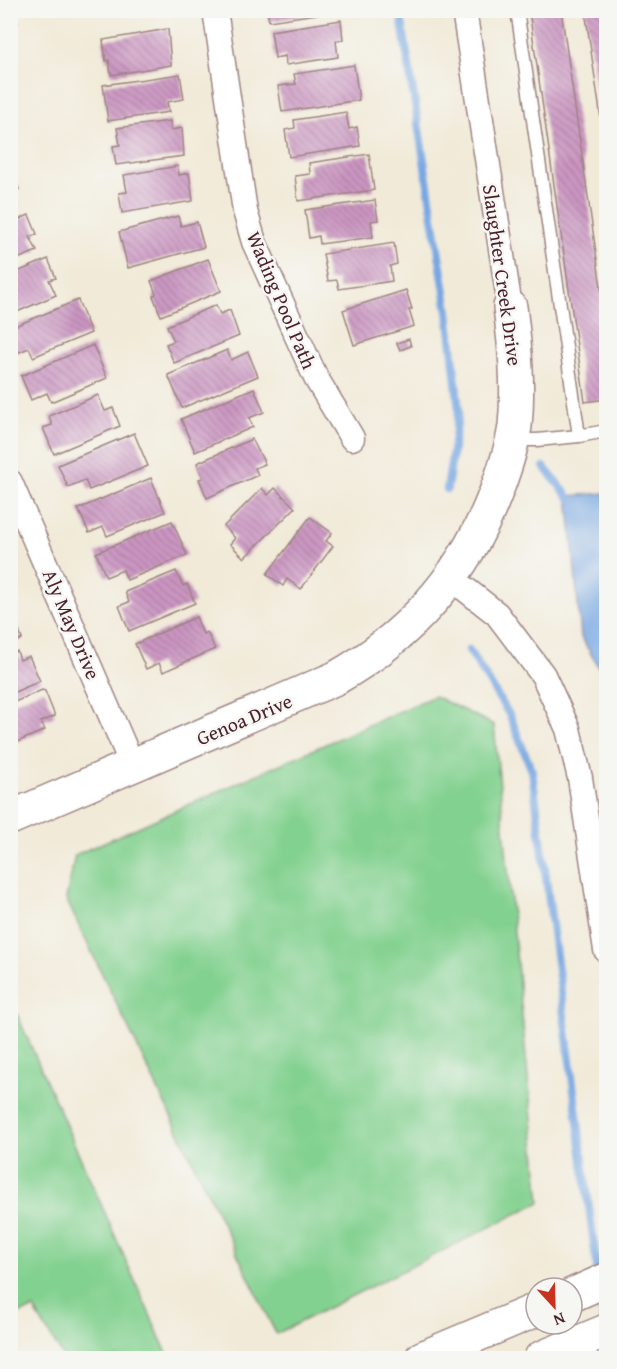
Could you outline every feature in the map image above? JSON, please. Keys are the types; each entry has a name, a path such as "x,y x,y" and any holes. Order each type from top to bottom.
{"street":[{"name":"Wading Pool Path","path":"215,10 245,211 254,242 316,378 352,438"},
{"name":"Slaughter Creek Drive","path":"451,578 476,538 503,472 514,429 518,364 464,10"},
{"name":"Aly May Drive","path":"10,482 133,767"},
{"name":"Genoa Drive","path":"10,818 336,678 364,662 390,642 423,612 451,578"},
{"path":"451,578 497,614 543,675 568,729 580,778 606,950"},
{"path":"584,1290 606,1280"},
{"path":"422,1359 524,1315"},
{"path":"541,1359 606,1331"}],"lane":[{"path":"517,10 579,436"},
{"path":"511,440 537,440 606,431"}],"green space":[{"path":"434,696 494,725 540,1202 276,1334 66,899 75,855"},
{"path":"11,1001 169,1358 64,1358 34,1309 11,1316"}],"water":[{"path":"606,493 606,680 581,637 568,496"}],"building":[{"path":"10,10 13,10 18,23 10,26"},
{"path":"267,10 331,10 332,12 269,21"},
{"path":"529,10 561,10 606,322 606,399 585,402"},
{"path":"585,10 606,10 606,146 605,146"},
{"path":"341,20 343,40 336,41 338,57 286,65 285,56 275,58 271,31"},
{"path":"168,29 171,65 111,75 103,40"},
{"path":"354,65 359,100 282,112 278,86 296,84 294,74"},
{"path":"180,74 184,99 167,102 169,112 108,121 103,85"},
{"path":"346,112 349,129 357,127 360,146 289,157 285,130 295,128 294,120"},
{"path":"170,121 171,130 182,128 184,156 116,165 113,146 120,145 117,128"},
{"path":"369,154 374,190 298,201 295,176 310,174 309,163"},
{"path":"178,166 179,175 189,173 193,201 122,213 119,193 127,192 124,175"},
{"path":"11,170 19,189 12,192 18,207 11,210"},
{"path":"375,200 378,220 371,221 373,237 320,244 319,236 309,238 305,210"},
{"path":"29,215 37,234 30,237 37,251 10,262 10,223"},
{"path":"178,216 181,226 197,222 204,247 128,268 119,232"},
{"path":"394,243 397,264 390,266 392,281 339,289 337,280 328,281 323,254"},
{"path":"48,259 56,278 49,280 56,295 10,315 10,275"},
{"path":"208,259 221,291 161,316 153,296 156,294 151,281"},
{"path":"406,290 414,326 354,345 343,310"},
{"path":"78,300 91,333 33,357 29,348 12,355 10,328"},
{"path":"216,305 220,314 230,310 239,336 174,363 166,344 174,341 167,326"},
{"path":"409,339 411,346 400,350 397,343"},
{"path":"93,345 107,378 51,402 47,393 31,400 21,376"},
{"path":"227,350 231,360 248,352 258,376 182,408 168,375"},
{"path":"254,388 264,412 249,418 253,427 195,452 181,419"},
{"path":"98,395 105,411 113,408 120,426 54,454 43,428 52,425 49,416"},
{"path":"134,433 148,466 89,490 85,480 68,487 58,465"},
{"path":"252,439 265,464 255,468 258,475 207,498 199,479 203,478 197,463"},
{"path":"151,478 165,512 107,536 103,527 89,533 78,509"},
{"path":"262,488 268,495 275,488 295,508 244,558 230,544 235,538 224,526"},
{"path":"310,517 332,533 326,541 333,546 301,589 287,579 283,586 267,574"},
{"path":"172,521 187,555 127,580 123,570 106,577 96,553"},
{"path":"176,571 183,586 187,584 195,603 129,631 119,606 129,602 125,592"},
{"path":"11,611 22,639 11,644"},
{"path":"196,617 203,634 207,632 215,649 163,672 159,663 146,669 135,644"},
{"path":"17,651 20,660 29,656 40,681 10,694 10,654"},
{"path":"42,690 45,691 55,716 41,722 45,730 10,745 10,704"}],"waterway":[{"path":"400,10 448,311 459,410 447,489"},
{"path":"544,467 568,496"},
{"path":"469,650 510,716 532,771 598,1275"},
{"path":"600,1293 604,1325"}]}
